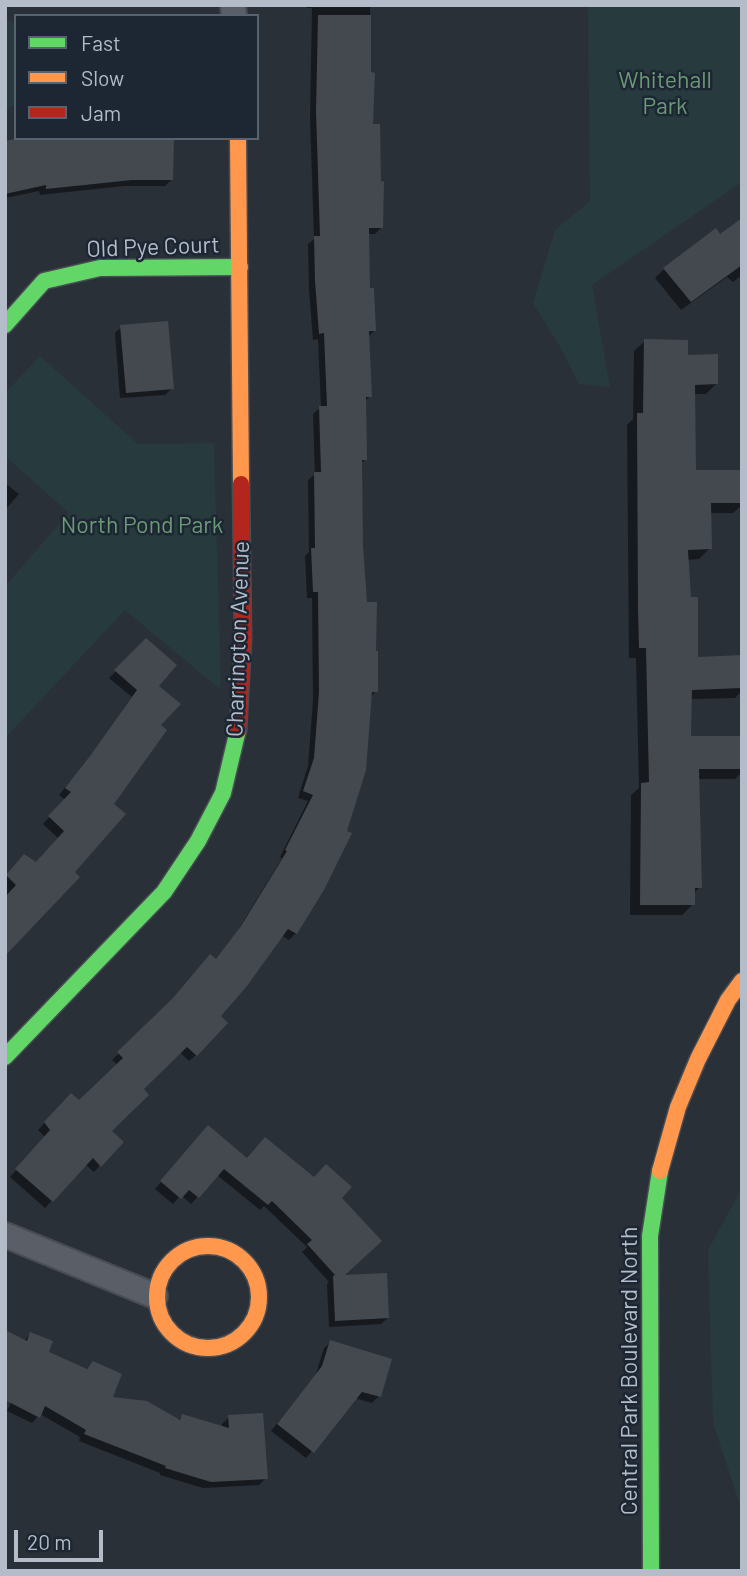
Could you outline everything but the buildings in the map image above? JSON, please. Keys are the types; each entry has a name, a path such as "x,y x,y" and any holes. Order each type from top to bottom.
{"street":[{"name":"Charrington Avenue","path":"5,1057 164,892 198,841 223,793 238,736 243,639 238,140"},
{"name":"Old Pye Court","path":"5,324 44,281 55,278 100,268 240,267"},
{"name":"Central Park Boulevard North","path":"651,1571 649,1291 650,1236 657,1182 678,1107 698,1059 728,1000 742,981"},
{"path":"5,1235 155,1296"},
{"path":"205,1245 221,1247 243,1260 257,1280 260,1297 257,1314 249,1329 237,1340 222,1347 205,1349 188,1345 173,1336 162,1322 155,1296 162,1272 173,1258 188,1249 205,1245"}],"green space":[{"name":"Whitehall Park","path":"588,5 742,5 742,182 592,285 610,387 579,384 533,303 555,230 590,201"},
{"path":"5,20 14,22 14,105 5,111"},
{"name":"North Pond Park","path":"40,356 138,444 214,443 221,690 125,610 5,738 5,586 69,513 5,456 5,393"},
{"path":"742,1188 742,1511 713,1423 708,1250"}],"traffic: fast":[{"path":"5,325 44,281 100,268 240,267"},
{"path":"5,1057 164,892 198,841 223,793 238,730"},
{"path":"651,1571 650,1236 660,1171"}],"traffic: slow":[{"path":"238,140 241,484"},
{"path":"660,1171 678,1107 698,1059 728,1000 742,981"},
{"path":"208,1246 228,1249 251,1268 256,1277 259,1297 256,1317 237,1340 228,1345 208,1348 188,1345 165,1326 160,1317 157,1297 160,1277 179,1254 188,1249 208,1246"}],"traffic: jam":[{"path":"238,730 243,639 241,484"}]}
